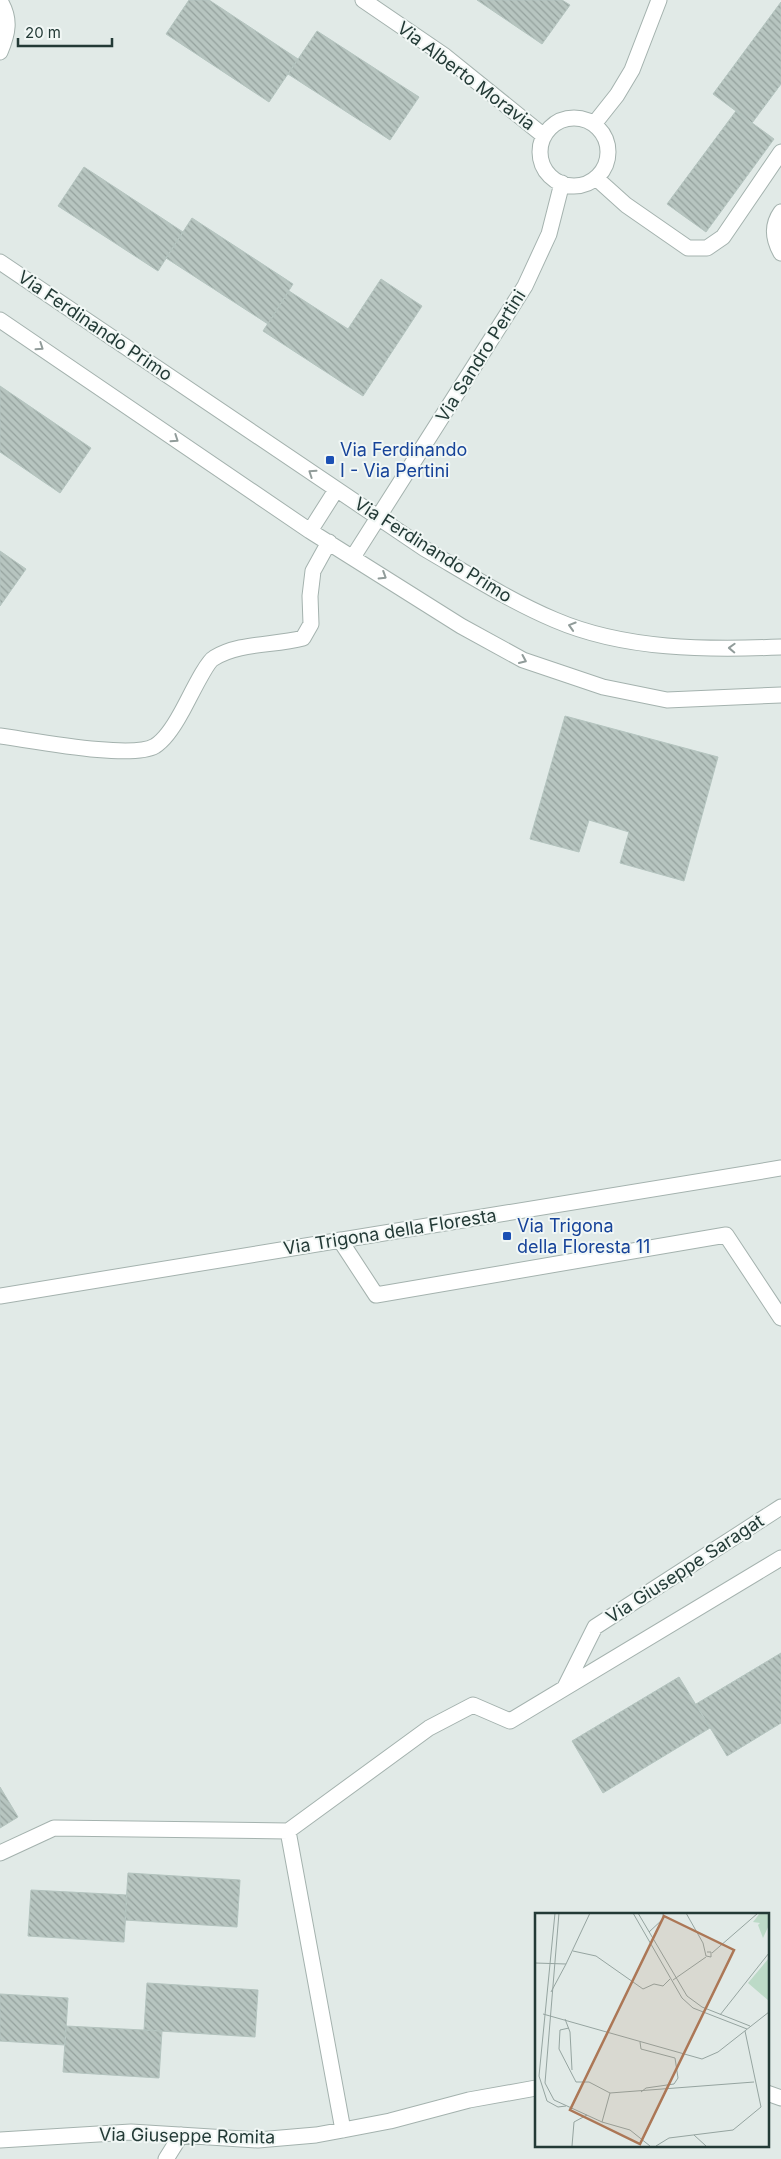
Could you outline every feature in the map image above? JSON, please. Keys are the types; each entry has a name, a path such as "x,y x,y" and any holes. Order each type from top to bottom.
{"street":[{"name":"Via Alberto Moravia","path":"363,0 445,56 544,136"},
{"path":"594,124 617,95 632,70 659,0"},
{"path":"0,1 8,16 7,35 0,52"},
{"path":"583,119 594,124 607,141 608,153 606,164 596,178 586,184 573,186 562,184 545,170 541,159 541,147 544,136 560,121 583,119"},
{"path":"596,178 626,205 688,248 707,248 722,236 781,152"},
{"name":"Via Sandro Pertini","path":"353,557 525,286 549,234 562,184"},
{"path":"781,212 773,227 774,242 781,253"},
{"name":"Via Ferdinando Primo","path":"0,262 378,518 494,590 556,621 615,639 741,649 781,647"},
{"path":"0,320 310,531 461,626 523,660 585,681 667,700 781,695"},
{"path":"310,531 336,490"},
{"path":"0,736 96,749 130,751 155,746 174,726 212,659 229,650 286,643 303,638 311,624 310,596 313,571 329,542"},
{"name":"Via Trigona della Floresta","path":"0,1296 781,1168"},
{"path":"340,1240 376,1295 726,1235 781,1318"},
{"name":"Via Giuseppe Saragat","path":"565,1688 595,1627 781,1507"},
{"path":"0,1853 54,1828 288,1832 429,1728 473,1705 510,1721 781,1558"},
{"path":"288,1832 344,2130"},
{"name":"Via Giuseppe Romita","path":"0,2140 131,2132 258,2140 316,2136 390,2121 469,2100 535,2088"},
{"path":"768,2093 781,2098"},
{"path":"166,2159 181,2135"}],"building":[{"path":"189,0 209,0 298,59 269,102 166,34"},
{"path":"477,0 562,0 570,5 542,44"},
{"path":"781,2 781,84 752,123 713,94"},
{"path":"317,31 419,97 390,140 288,74"},
{"path":"736,111 774,139 706,232 667,204"},
{"path":"84,167 183,232 158,271 58,206"},
{"path":"192,218 293,284 268,324 166,258"},
{"path":"381,279 422,306 363,396 263,331 289,291 348,329"},
{"path":"0,386 91,448 60,493 0,452"},
{"path":"0,551 26,569 0,606"},
{"path":"565,716 718,757 684,881 620,863 629,832 589,820 579,852 530,839"},
{"path":"781,1653 781,1723 727,1756 696,1704"},
{"path":"679,1677 710,1728 603,1793 572,1741"},
{"path":"0,1787 18,1817 0,1828"},
{"path":"128,1873 240,1880 237,1927 125,1920"},
{"path":"31,1890 127,1895 124,1942 28,1936"},
{"path":"147,1983 258,1990 255,2037 144,2030"},
{"path":"0,1994 68,1998 65,2045 0,2041"},
{"path":"66,2026 162,2031 159,2078 63,2072"}],"place":[{"name":"Via Ferdinando I - Via Pertini","path":"330,460"},
{"name":"Via Trigona della Floresta 11","path":"507,1236"}]}
